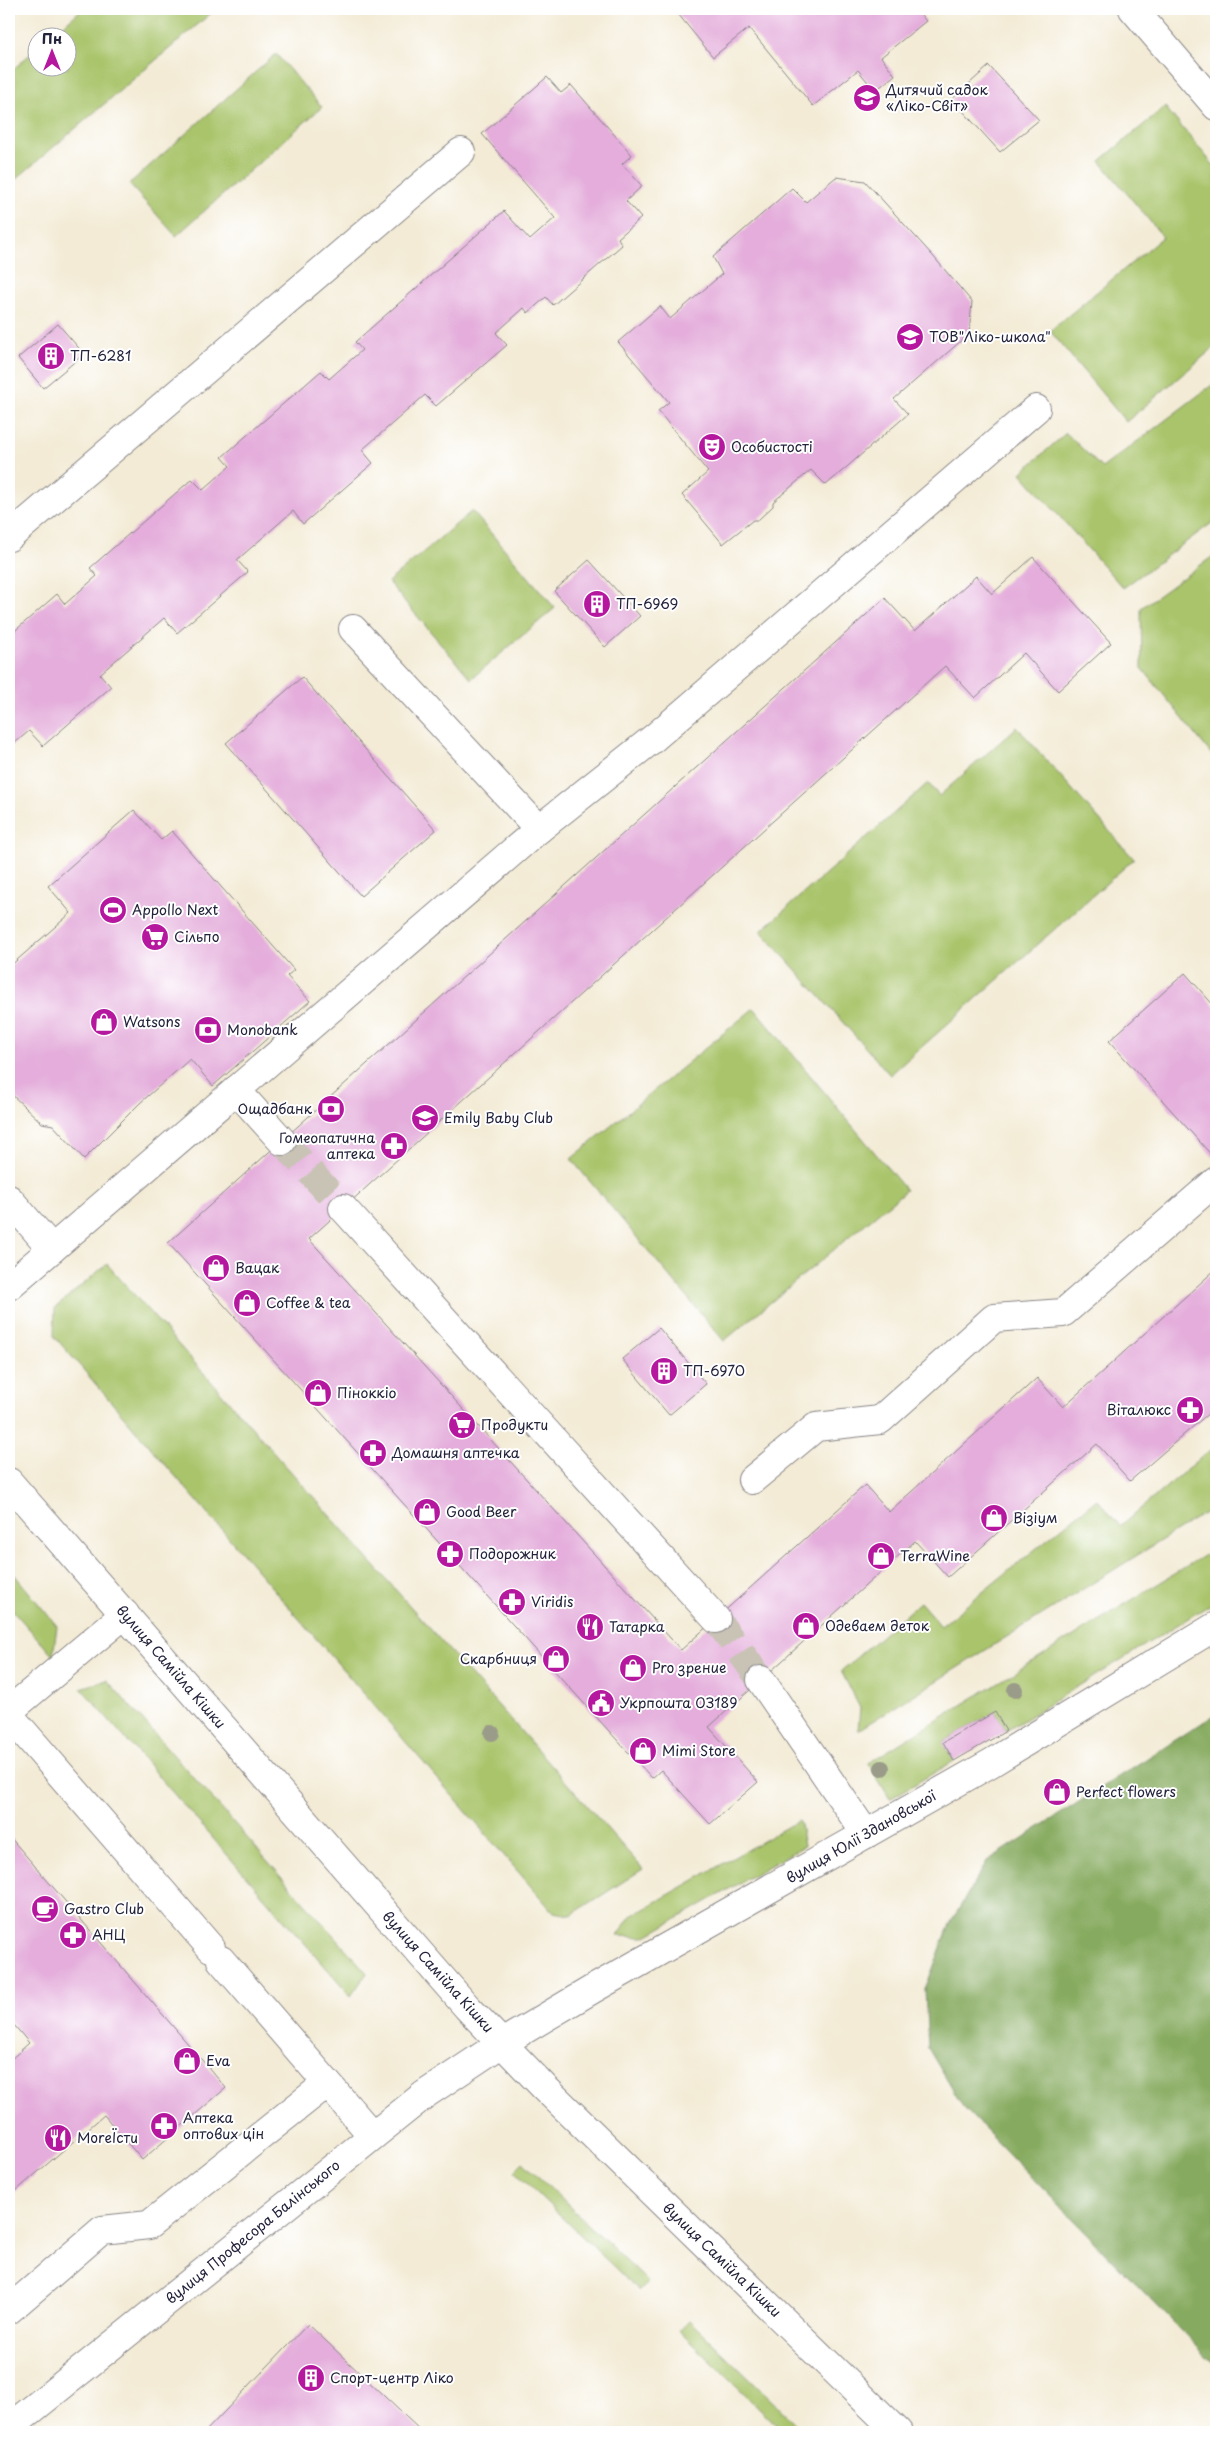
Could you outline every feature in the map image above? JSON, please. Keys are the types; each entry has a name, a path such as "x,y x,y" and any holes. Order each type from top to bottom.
{"street":[{"path":"1133,9 1216,106"},
{"path":"9,537 461,152"},
{"path":"9,1286 539,829 655,738 1036,409"},
{"path":"353,629 539,829"},
{"path":"236,1090 282,1141"},
{"path":"752,1480 816,1427 880,1420 994,1318 1064,1313 1216,1181"},
{"path":"9,1199 52,1249"},
{"path":"343,1208 716,1619"},
{"name":"вулиця Самійла Кішки","path":"9,1482 467,2008 898,2432"},
{"path":"125,1614 9,1713 326,2084 372,2135"},
{"name":"вулиця Юлії Здановської","path":"502,2043 593,1989 991,1763 1216,1626"},
{"path":"761,1680 866,1834"},
{"name":"вулиця Професора Балінського","path":"9,2428 372,2135 424,2095 502,2043"},
{"path":"9,2310 102,2230 148,2225 326,2084"}],"green space":[{"path":"82,9 216,9 9,185 9,73 28,56 28,78 78,78 78,28 60,28"},
{"path":"276,54 322,107 176,236 129,184"},
{"path":"1165,107 1216,168 1216,346 1126,422 1050,331 1163,237 1100,161"},
{"path":"1216,382 1216,520 1123,588 1021,473 1066,433 1102,468"},
{"path":"472,511 555,608 471,679 388,582"},
{"path":"1216,554 1216,760 1142,668 1141,608"},
{"path":"1017,727 1134,859 890,1075 761,931 928,783 939,796"},
{"path":"754,1008 906,1190 724,1341 571,1159"},
{"path":"107,1264 643,1869 571,1915 553,1912 54,1336 55,1308"},
{"path":"1216,1445 1216,1506 858,1730 860,1708 841,1671 920,1602 941,1626 1097,1499 1120,1526"},
{"path":"1216,1548 1216,1601 1006,1731 995,1712 943,1742 954,1761 890,1799 868,1763"},
{"path":"9,1568 57,1626 53,1656 9,1606"},
{"path":"107,1680 367,1973 351,1996 81,1688"},
{"path":"1216,1714 1216,2366 963,2107 928,2048 925,1989 950,1924 987,1861"},
{"path":"799,1820 804,1846 645,1937 617,1936 630,1917"},
{"path":"523,2162 648,2282 639,2291 514,2171"},
{"path":"689,2320 804,2432 784,2432 679,2330"}],"building":[{"path":"674,9 916,9 926,21 881,57 895,75 875,91 858,70 813,106 749,28 713,57"},
{"path":"989,66 1039,120 1000,152 952,99"},
{"path":"547,77 561,93 571,85 632,155 622,164 642,186 626,201 641,218 618,238 622,245 553,305 546,297 528,313 524,308 496,333 507,345 436,406 425,395 362,450 373,463 303,524 293,511 237,560 248,572 177,633 164,618 100,674 111,687 43,746 29,731 9,748 9,636 57,594 65,604 97,576 90,568 192,479 203,490 230,466 222,457 321,371 329,379 362,350 355,342 504,211 530,240 555,218 482,134"},
{"path":"836,177 865,181 972,302 969,334 894,399 908,414 826,485 811,470 773,502 773,506 758,520 753,520 723,544 682,495 708,472 658,411 669,402 618,342 660,306 670,319 722,274 713,257 792,188 806,202"},
{"name":"ТП-6281","path":"58,324 84,354 43,388 18,358"},
{"path":"1033,557 1111,643 1058,691 1024,653 975,698 945,666 309,1239 681,1650 865,1485 889,1512 1037,1378 1063,1407 1216,1269 1216,1407 1130,1481 1097,1444 948,1577 915,1541 709,1727 758,1782 710,1824 661,1770 652,1778 168,1243 885,598 915,631 976,576 992,594"},
{"name":"ТП-6969","path":"589,560 640,616 605,647 554,591"},
{"path":"302,677 436,830 361,896 226,743"},
{"path":"134,810 161,840 172,831 294,970 287,976 310,1001 213,1086 190,1059 140,1103 84,1159 53,1125 42,1123 9,1092 9,967 71,913 48,886"},
{"path":"1185,973 1216,1008 1216,1160 1109,1041"},
{"name":"ТП-6970","path":"659,1328 706,1384 669,1415 622,1359"},
{"path":"995,1712 1006,1731 954,1761 943,1742"},
{"path":"9,1836 226,2088 142,2160 104,2115 9,2197 9,2061 29,2043 9,2019"},
{"name":"Спорт-центр Ліко","path":"308,2324 422,2432 205,2432"}],"tunnel":[{"path":"282,1141 343,1208"},
{"path":"716,1619 761,1680"}],"place":[{"name":"Дитячий садок «Ліко-Світ»","path":"867,98"},
{"name":"ТОВ\"Ліко-школа\"","path":"910,337"},
{"name":"ТП-6281","path":"51,356"},
{"name":"Особистості","path":"712,447"},
{"name":"ТП-6969","path":"597,604"},
{"name":"Appollo Next","path":"113,910"},
{"name":"Сільпо","path":"155,937"},
{"name":"Watsons","path":"104,1022"},
{"name":"Monobank","path":"208,1030"},
{"name":"Ощадбанк","path":"331,1109"},
{"name":"Emily Baby Club","path":"425,1118"},
{"name":"Гомеопатична аптека","path":"394,1146"},
{"name":"Вацак","path":"216,1268"},
{"name":"Coffee & tea","path":"247,1303"},
{"name":"ТП-6970","path":"664,1371"},
{"name":"Піноккіо","path":"318,1393"},
{"name":"Віталюкс","path":"1190,1410"},
{"name":"Продукти","path":"462,1425"},
{"name":"Домашня аптечка","path":"373,1453"},
{"name":"Good Beer","path":"427,1512"},
{"name":"Візіум","path":"994,1518"},
{"name":"Подорожник","path":"450,1554"},
{"name":"TerraWine","path":"881,1556"},
{"name":"Viridis","path":"512,1602"},
{"name":"Одеваем деток","path":"806,1626"},
{"name":"Татарка","path":"590,1627"},
{"name":"Скарбниця","path":"556,1659"},
{"name":"Pro зрение","path":"633,1668"},
{"name":"Укрпошта 03189","path":"601,1703"},
{"name":"Mimi Store","path":"643,1751"},
{"name":"Perfect flowers","path":"1057,1792"},
{"name":"Gastro Club","path":"45,1909"},
{"name":"АНЦ","path":"73,1935"},
{"name":"Eva","path":"187,2061"},
{"name":"Аптека оптових цін","path":"164,2126"},
{"name":"MoreЇсти","path":"58,2138"},
{"name":"Спорт-центр Ліко","path":"311,2378"}]}
